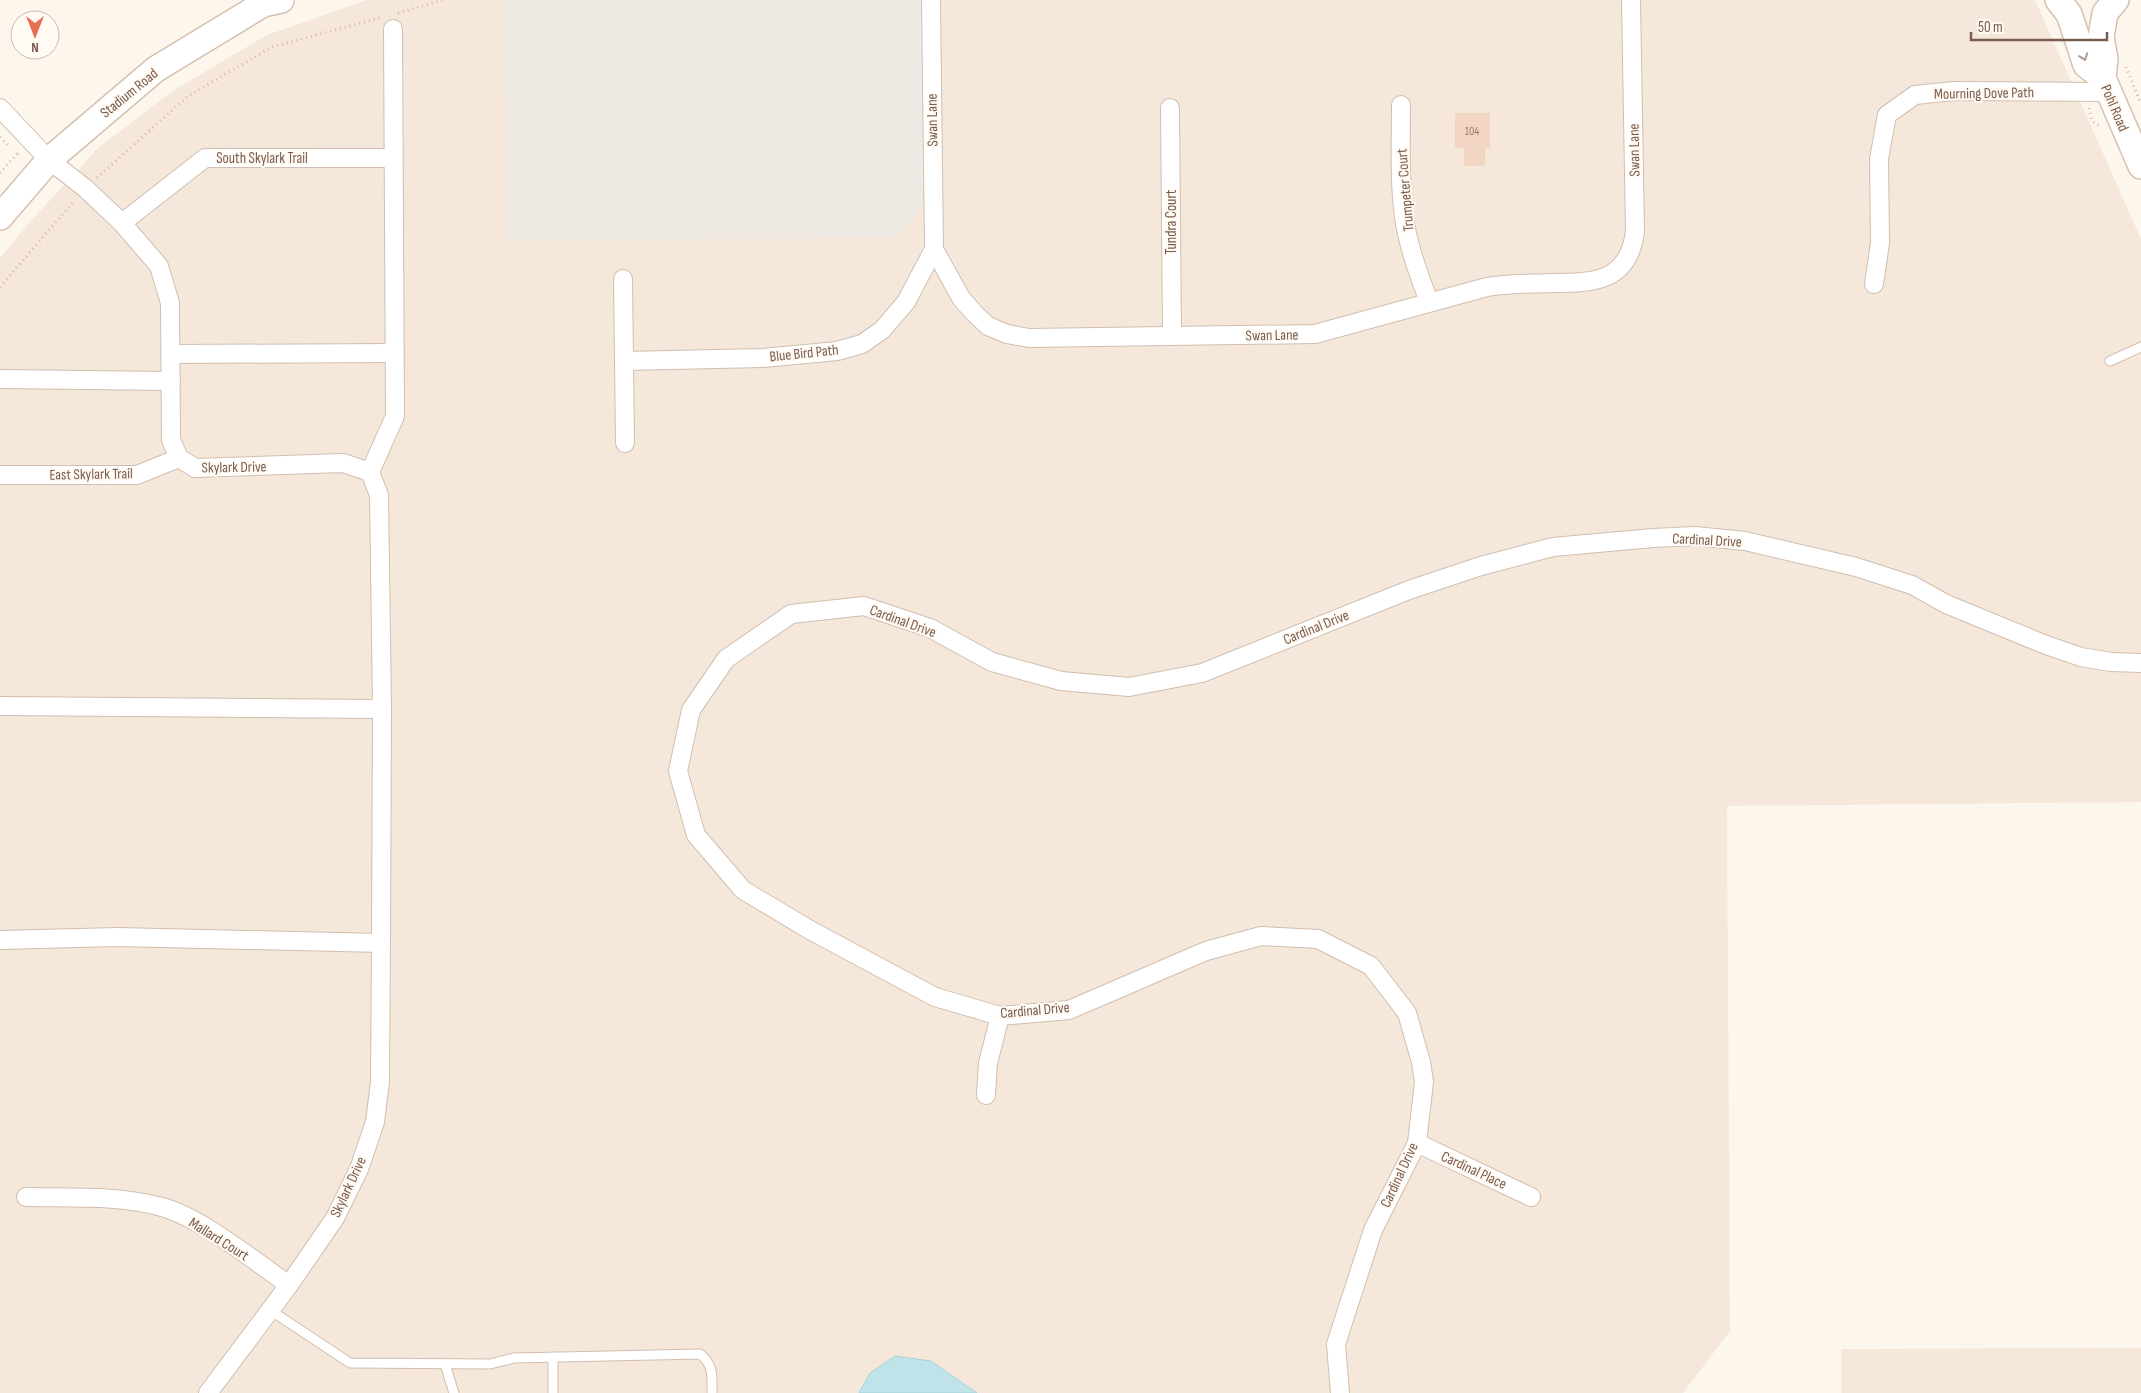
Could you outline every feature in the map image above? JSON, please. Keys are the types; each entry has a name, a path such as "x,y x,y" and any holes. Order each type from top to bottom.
{"street":[{"name":"Stadium Road","path":"0,217 49,160 156,70 263,4 281,0"},
{"name":"Swan Lane","path":"930,0 934,249 961,298 988,326 1007,334 1029,338 1315,334 1429,302 1505,284 1586,283 1604,278 1618,270 1628,259 1633,246 1635,231 1631,0"},
{"name":"Pohl Road","path":"2058,0 2069,14 2086,65 2105,85 2141,166"},
{"path":"2063,0 2070,4 2088,7 2105,4 2112,0"},
{"name":"Pohl Road","path":"2105,85 2105,60 2101,37 2105,13 2116,0"},
{"path":"370,472 394,416 392,19"},
{"name":"Mourning Dove Path","path":"1874,284 1880,243 1879,159 1887,115 1915,94 2105,85"},
{"name":"Trumpeter Court","path":"1401,105 1404,219 1429,302"},
{"path":"0,108 49,160 85,188 122,223 159,266 170,303 171,440 178,458"},
{"name":"Tundra Court","path":"1170,108 1172,336"},
{"name":"South Skylark Trail","path":"122,223 205,158 393,158"},
{"name":"Blue Bird Path","path":"624,361 763,358 837,351 862,344 882,330 906,302 934,249"},
{"path":"623,279 625,443"},
{"path":"171,354 394,354"},
{"path":"0,379 171,381"},
{"name":"Skylark Drive","path":"178,458 195,468 343,463 370,472 379,495 382,709 381,943 380,1082 375,1122 359,1169 335,1218 289,1285 208,1393"},
{"name":"East Skylark Trail","path":"0,475 137,475 178,458"},
{"name":"Cardinal Drive","path":"1340,1393 1336,1344 1373,1230 1417,1143 1424,1082 1421,1062 1407,1013 1371,966 1318,939 1261,936 1206,951 1069,1010 1000,1016 935,997 810,930 743,890 696,835 678,771 691,710 726,659 791,614 864,606 930,628 992,662 1061,681 1129,687 1202,673 1408,590 1480,566 1553,547 1695,536 1745,541 1856,567 1912,586 1946,604 2055,648 2111,662 2141,663"},
{"path":"0,706 382,709"},
{"path":"0,940 118,938 381,943"},
{"path":"986,1095 988,1064 1000,1016"},
{"name":"Cardinal Place","path":"1417,1143 1531,1197"},
{"name":"Mallard Court","path":"26,1197 120,1199 164,1208 205,1227 289,1285"}],"lane":[{"path":"2110,361 2141,348"},
{"path":"270,1310 350,1364 490,1364 514,1358 700,1354 712,1368 712,1393"},
{"path":"553,1358 553,1393"},
{"path":"445,1364 454,1393"}],"path":[{"path":"0,288 85,188 188,96 272,47 392,19 443,0"},
{"path":"2123,60 2141,104"},
{"path":"0,137 17,154 0,173"}],"shaded area":[{"path":"367,0 504,0 508,239 895,238 923,206 920,0 2035,0 2141,239 2141,802 1727,806 1730,1331 1683,1393 0,1393 0,258 29,223 97,149 171,92 267,35"},
{"path":"504,0 920,0 923,206 895,238 508,240"},
{"path":"2141,1348 2141,1393 1841,1393 1841,1349"}],"water":[{"path":"895,1356 931,1361 977,1393 859,1393 870,1373"}],"building":[{"path":"1455,113 1490,113 1490,148 1485,148 1485,166 1464,166 1464,148 1455,148"}]}
